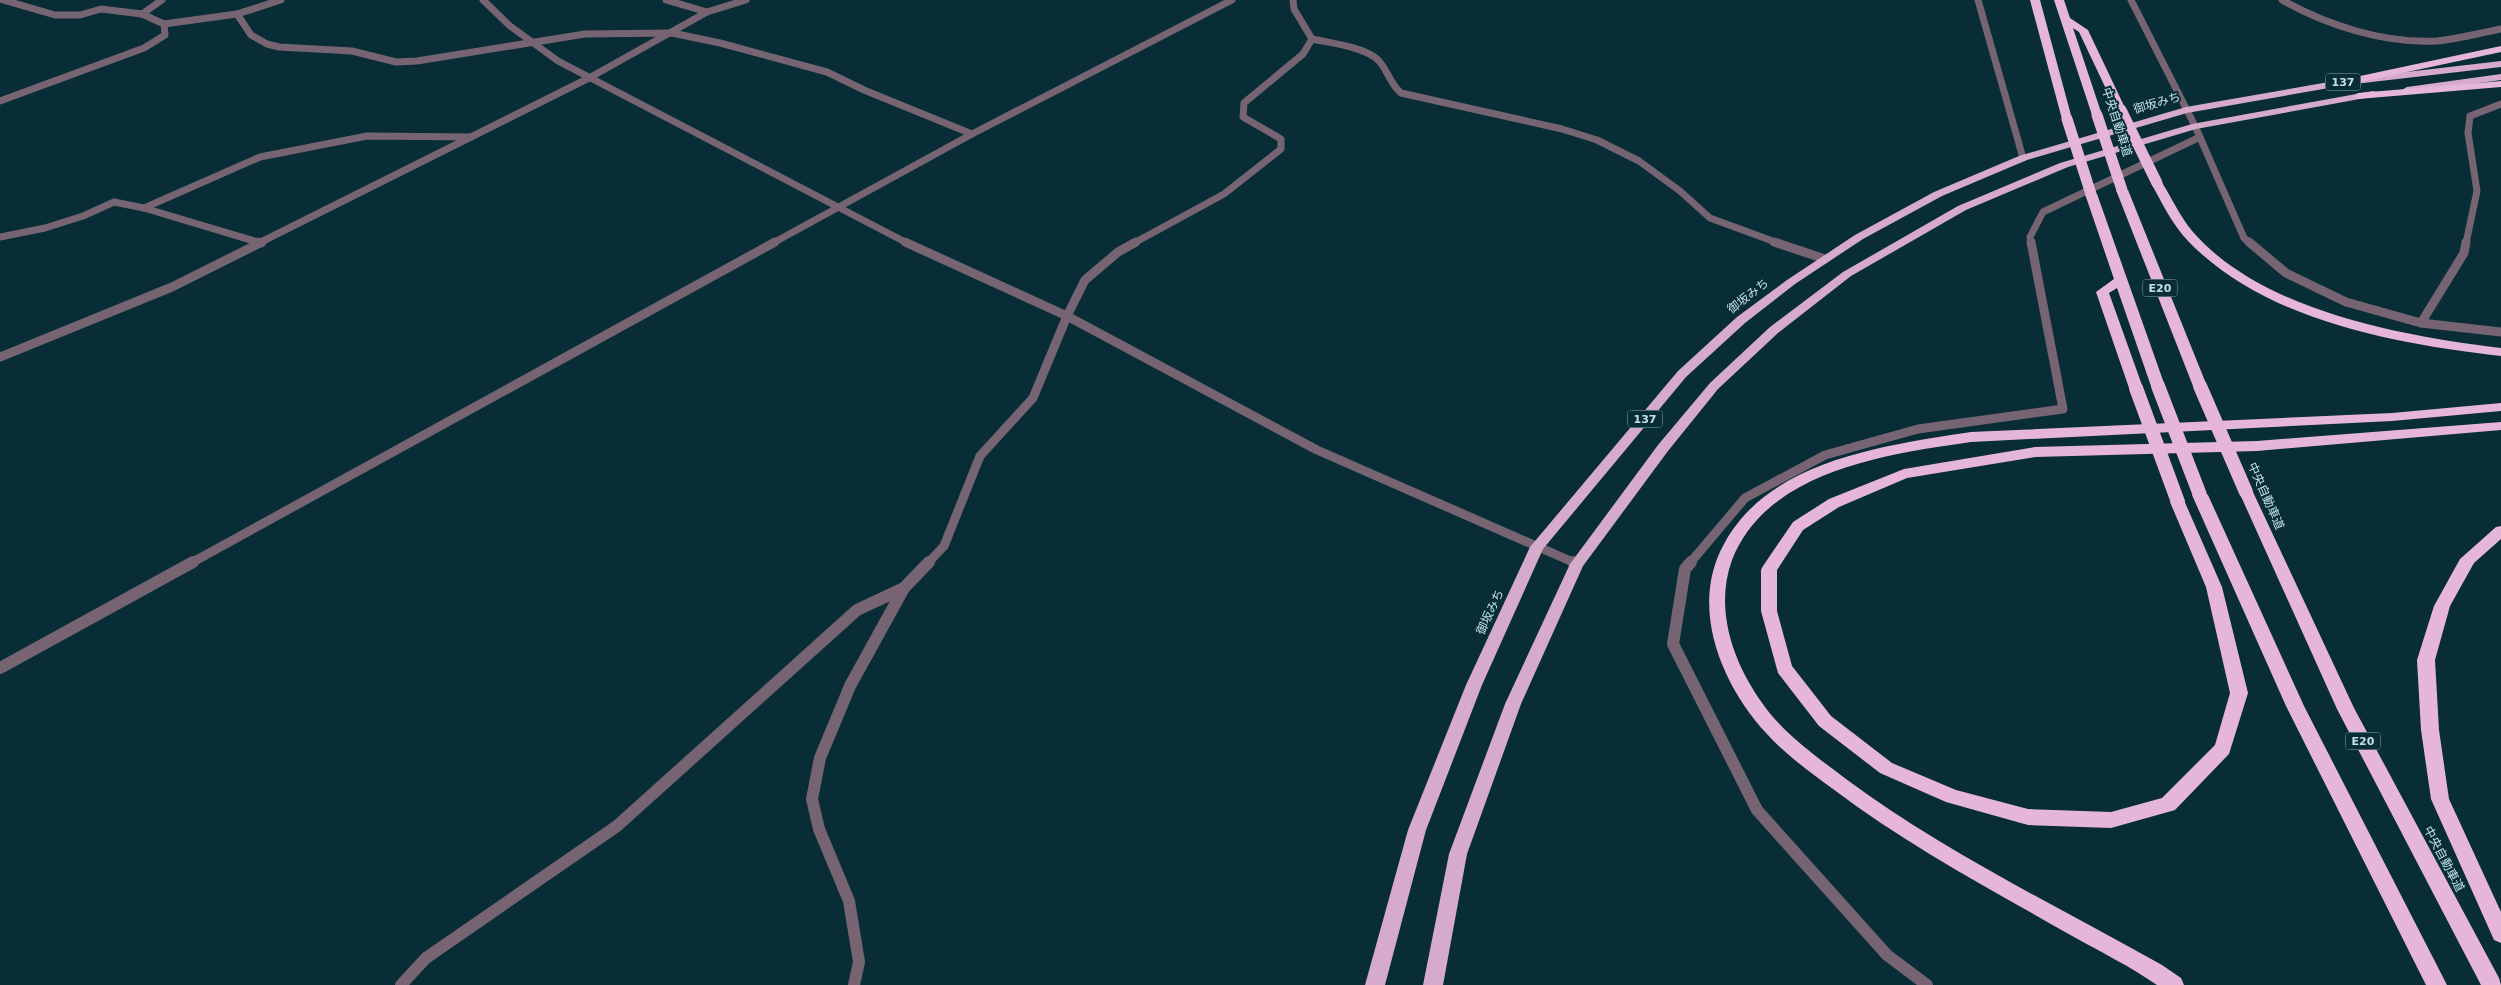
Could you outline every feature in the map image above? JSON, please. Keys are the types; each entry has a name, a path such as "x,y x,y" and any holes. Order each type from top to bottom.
{"highway":[{"name":"E20","path":"2035,0 2067,119 2091,194 2158,386 2200,496 2295,706 2437,985"},
{"name":"中央自動車道","path":"2059,0 2122,190 2200,386 2246,492 2346,709 2492,985"},
{"path":"2065,19 2083,30 2157,183 2188,233 2216,260 2244,278 2286,300 2324,315 2418,340 2501,352"},
{"path":"2346,82 2501,49"},
{"name":"御坂みち","path":"1376,985 1417,830 1474,685 1537,547 1682,374 1741,320 1791,282 1859,237 1938,194 2023,158 2186,110 2346,82 2411,76 2501,64"},
{"name":"137","path":"1433,985 1458,854 1513,704 1577,564 1662,448 1714,386 1774,330 1847,274 1962,208 2064,166 2197,132 2358,96 2501,77"},
{"path":"2358,96 2501,84"},
{"path":"2121,280 2102,292 2136,388 2178,502 2214,587 2240,693 2223,749 2168,804 2111,820 2028,817 1953,797 1886,768 1825,721 1784,668 1769,611 1769,570 1798,526 1834,503 1904,474 2035,452 2256,446 2501,426"},
{"path":"2174,985 2155,972 1922,840 1862,802 1810,762 1768,723 1741,685 1720,640 1716,604 1719,567 1736,534 1764,504 1793,484 1866,455 1923,444 1971,437 2373,418 2501,407"},
{"path":"2501,531 2468,559 2442,606 2426,660 2430,730 2440,799 2501,934"}],"street":[{"path":"3,0 55,15 80,15 101,9 142,14 164,24 237,14 280,0"},
{"path":"142,14 162,0"},
{"path":"483,0 510,26 531,42 588,78 838,210 933,256 1067,316 1317,450 1577,564"},
{"path":"666,0 707,12"},
{"path":"0,357 172,287 588,78 707,12 746,0"},
{"path":"0,668 838,210 972,134 1232,0"},
{"path":"1293,0 1294,9 1312,38 1370,55 1378,60 1391,85 1401,93 1562,130 1597,140 1639,161 1680,191 1710,218 1730,228 1825,260"},
{"path":"1978,0 2023,158"},
{"path":"2131,0 2197,132 2244,238 2286,273 2346,302 2421,323 2501,332"},
{"path":"2282,0 2312,16 2387,38 2430,42 2501,29"},
{"path":"237,14 251,35 267,44 279,47 352,51 396,62 417,61 585,34 672,33 720,42 826,72 864,90 972,134"},
{"path":"0,101 144,48 165,34 164,24"},
{"path":"854,985 859,962 849,901 819,829 812,799 820,758 850,686 904,588 944,546 980,456 1033,398 1067,316 1085,280 1118,252 1224,194 1280,149 1281,139 1243,117 1244,103 1303,54 1312,38"},
{"path":"2421,323 2464,253 2477,192 2468,133 2470,116 2501,104"},
{"path":"1927,985 1887,955 1757,810 1673,644 1685,569 1745,498 1824,455 1918,430 2063,409 2030,237 2043,212 2197,132"},
{"path":"144,208 260,157 367,136 471,137"},
{"path":"0,237 54,225 114,202 144,208 260,243"},
{"path":"400,985 426,958 617,826 856,610 904,588"}]}
